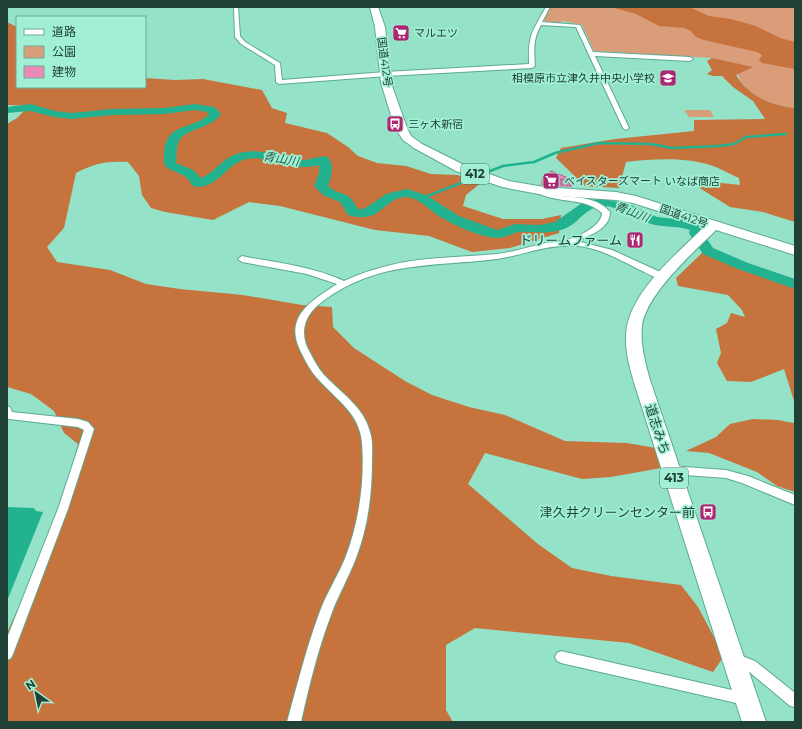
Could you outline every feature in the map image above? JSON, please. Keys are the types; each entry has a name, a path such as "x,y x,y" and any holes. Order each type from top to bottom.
{"highway":[{"name":"国道412号","path":"374,7 380,28 385,75 402,128 407,138 418,146 460,168 485,178 506,184 544,191 616,196 636,200 713,226 795,251"},
{"name":"道志みち","path":"713,226 651,291 640,307 634,326 634,346 671,470 754,722"}],"street":[{"path":"236,7 237,36 243,43 278,64 279,82 532,66 531,44 533,34 548,7"},
{"path":"540,23 578,26 626,128"},
{"path":"592,54 690,59"},
{"path":"294,722 322,624 355,543 365,500 367,442 364,426 354,408 317,372 308,358 300,337 300,326 309,308 342,283 365,273 389,267 438,260 504,256 568,243 595,230 606,217 606,212 597,205 580,200 549,196 544,194 544,191"},
{"path":"568,243 584,244 610,252 664,277"},
{"path":"242,259 303,271 330,278 342,283"},
{"path":"7,410 9,415 85,425 89,428 63,509 7,654"},
{"path":"671,470 726,474 744,479 795,500"},
{"path":"561,657 747,700"},
{"path":"734,658 751,665 795,701"}],"green space":[{"path":"550,7 795,7 795,108 785,107 765,101 756,96 742,83 736,64 712,58 594,51 582,25 563,21 559,23 545,22 544,19"},
{"path":"684,110 710,110 714,117 689,117"}],"shaded area":[{"path":"611,7 689,7 709,16 731,19 756,26 780,38 795,42 795,69 762,63 759,60 762,55 757,52 704,40 696,37 691,31 684,28 659,26 636,14"},
{"path":"7,22 16,26 16,88 146,88 146,78 175,80 203,79 262,90 272,108 287,113 285,123 327,133 348,147 358,156 377,163 406,166 431,174 457,175 482,182 466,195 463,206 503,219 542,219 561,215 559,233 510,248 472,252 429,236 375,230 280,206 249,202 213,220 165,212 151,208 142,195 139,176 128,162 113,162 101,163 76,173 64,228 47,247 57,262 110,270 146,284 243,295 302,305 332,307 333,327 354,348 405,381 432,395 469,407 505,415 565,441 627,443 656,448 661,468 611,477 582,479 485,453 468,484 538,544 572,568 611,576 681,585 698,607 724,656 713,672 629,643 475,628 446,645 446,710 453,722 7,722 7,633 67,497 69,477 78,444 64,433 54,411 31,394 7,387 7,124 17,118 25,110 37,106 7,105"},
{"path":"712,58 753,67 736,75 747,89 761,99 778,105 795,108 795,222 763,212 730,207 698,187 703,181 740,185 739,178 721,169 700,162 658,160 626,162 619,188 585,186 556,158 561,148 615,139 694,131 694,120 765,119 753,101 733,87 722,76 707,74 712,70 707,61"},
{"path":"704,251 769,277 795,280 795,404 784,369 751,382 727,381 717,363 721,353 716,329 727,323 731,313 745,317 742,310 728,295 678,286 676,278"},
{"path":"753,419 778,420 793,423 795,420 795,492 777,486 757,472 709,453 686,451 716,437 730,424"},
{"path":"7,507 34,508 36,511 43,512 7,601"}],"building":[{"path":"551,171 573,180 542,178"}],"waterway":[{"name":"青山川","path":"7,110 31,107 54,114 72,116 112,112 164,111 195,107 211,109 215,114 211,119 180,133 175,137 171,145 170,164 192,175 197,183 212,178 226,164 247,155 256,154 300,164 309,164 324,160 326,170 321,186 324,190 344,199 349,204 353,212 360,214 366,213 391,197 398,194 407,193 422,198 443,213 462,223 477,229 497,234 504,233 515,228 539,229 560,225 567,222 584,208 603,202 628,208 655,221 680,223 697,228 696,233 708,251 743,266 795,284"},
{"path":"485,173 503,166 534,162 555,153 599,143 651,144 672,148 718,146 734,144 746,137 786,134"},
{"path":"422,198 474,178"}],"place":[{"name":"マルエツ","path":"401,33"},
{"name":"相模原市立津久井中央小学校","path":"668,78"},
{"name":"三ヶ木新宿","path":"395,124"},
{"name":"ベイスターズマート いなば商店","path":"551,181"},
{"name":"ドリームファーム","path":"635,240"},
{"name":"津久井クリーンセンター前","path":"708,512"}]}
